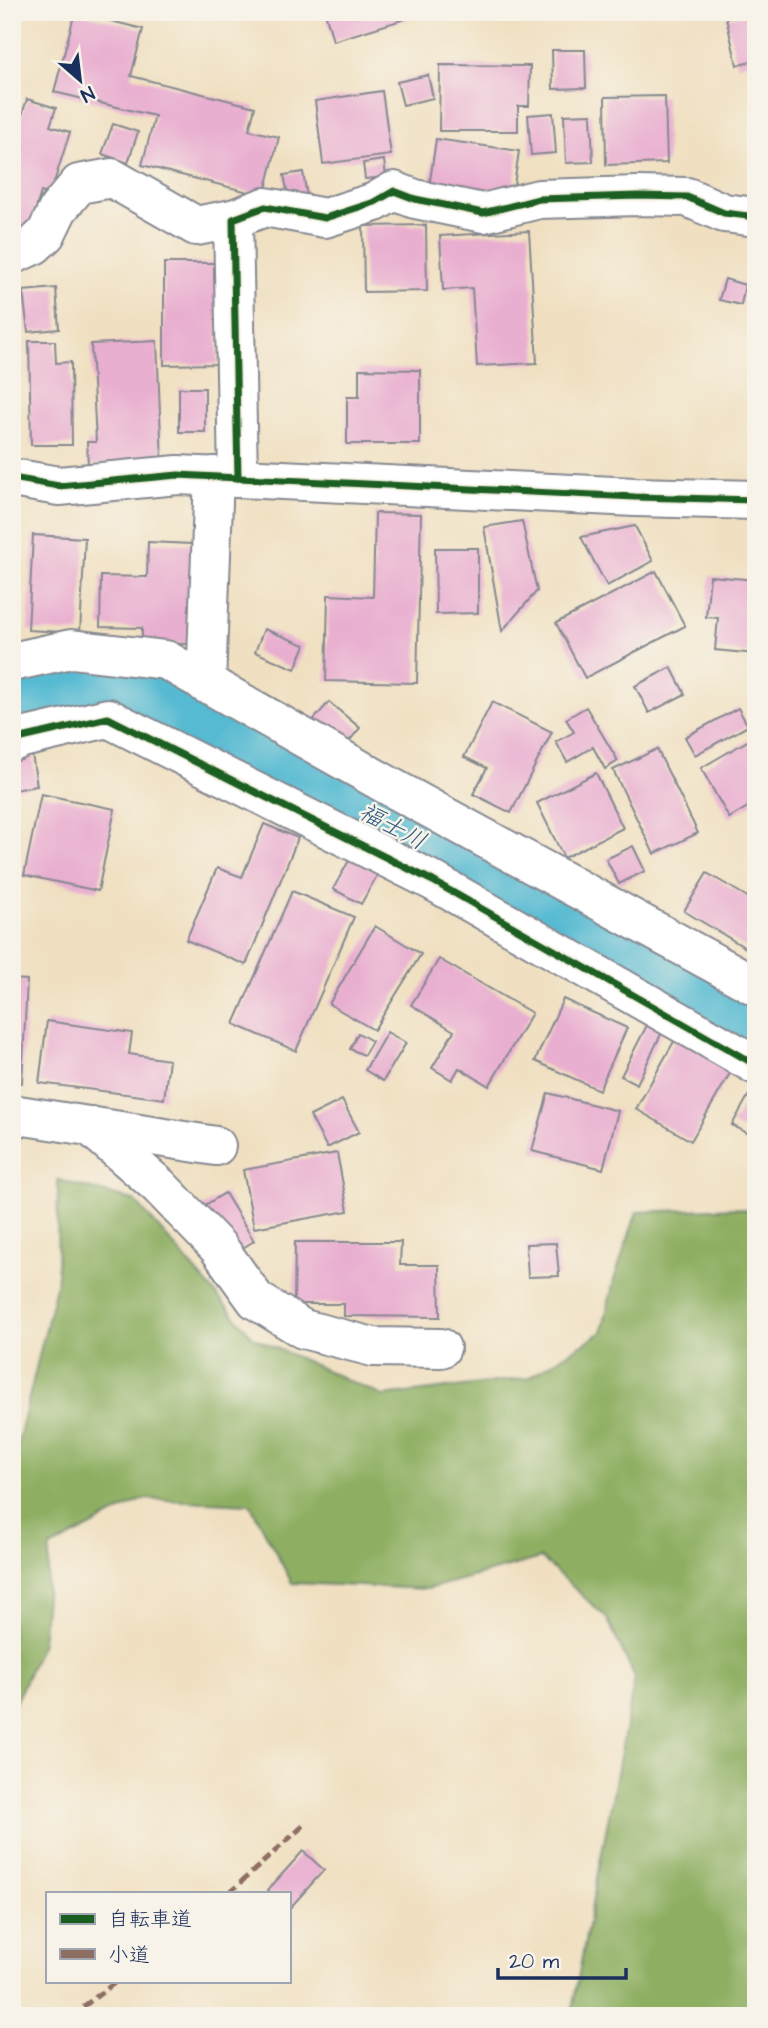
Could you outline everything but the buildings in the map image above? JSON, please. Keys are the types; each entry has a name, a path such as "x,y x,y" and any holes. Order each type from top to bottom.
{"street":[{"path":"12,255 34,245 46,234 58,209 79,184 112,178 196,226 233,219 265,207 325,219 375,202 394,191 415,199 483,213 539,199 638,195 687,197 724,213 756,217"},
{"path":"206,684 226,477 233,219"},
{"path":"12,478 58,486 178,475 635,497 756,500"},
{"path":"12,662 71,649 166,660 365,773 756,986"},
{"path":"12,742 108,718 433,881 756,1065"},
{"path":"12,1114 216,1146"},
{"path":"90,1126 159,1186 209,1238 256,1300 303,1329 373,1347 441,1348"}],"green space":[{"path":"58,1180 135,1201 254,1338 383,1396 528,1378 602,1332 614,1280 637,1212 737,1208 756,1212 756,2016 575,2016 572,2010 635,1678 607,1618 541,1558 427,1589 292,1583 250,1504 143,1499 50,1548 42,1643 12,1710 12,1456 18,1443 57,1282"}],"waterway":[{"name":"福士川","path":"12,695 84,687 164,695 265,757 515,891 672,981 695,999 756,1031"}],"marked path":[{"path":"230,1892 304,1825"},
{"path":"71,2016 116,1982"}],"cycle path":[{"path":"238,478 233,219 265,207 325,218 375,202 394,191 415,199 483,213 539,199 638,196 687,197 724,213 756,217"},
{"path":"12,478 59,486 178,475 635,497 756,500"},
{"path":"12,742 108,718 433,881 756,1065"}]}
